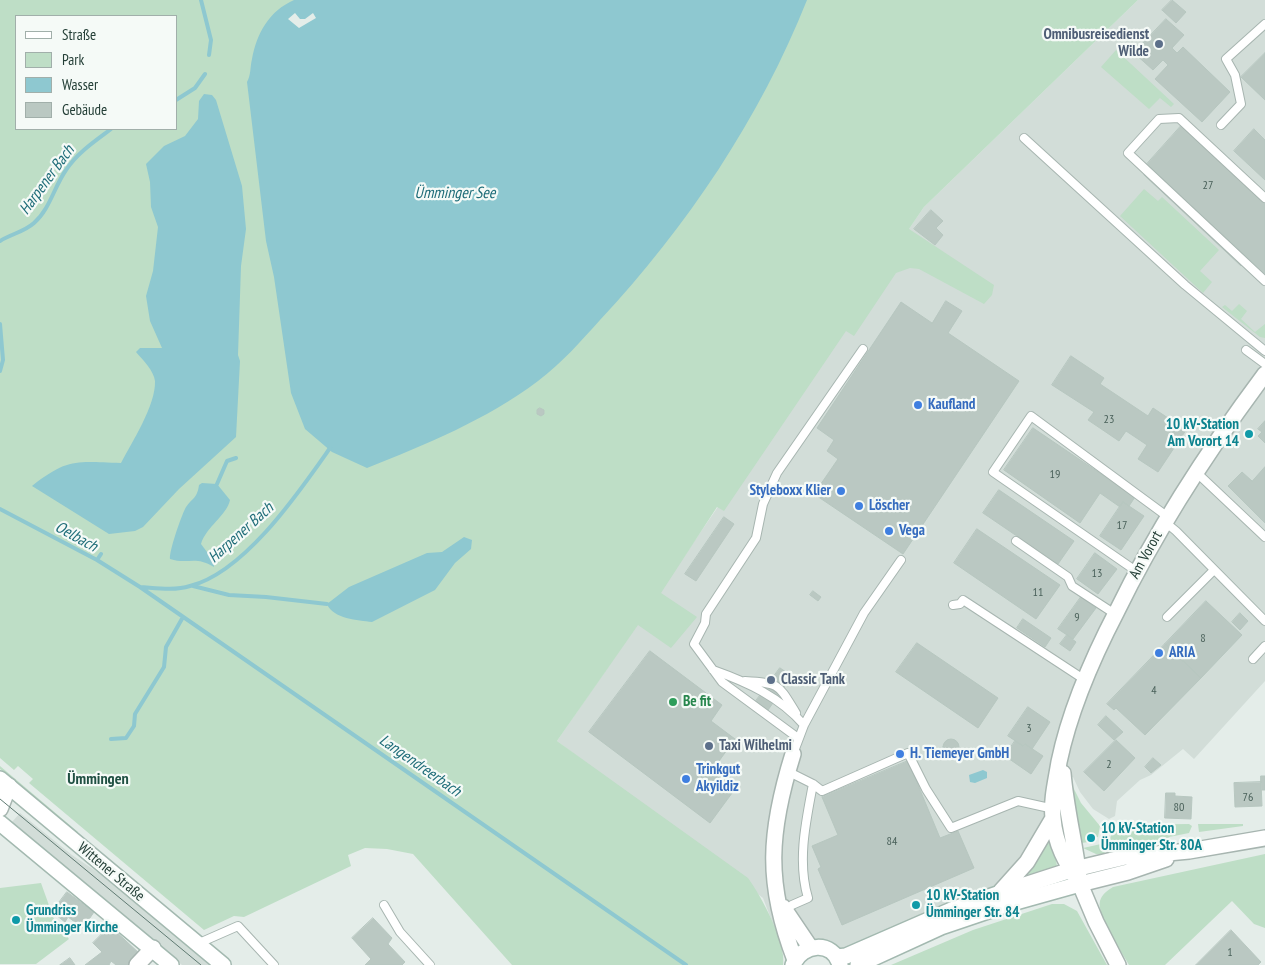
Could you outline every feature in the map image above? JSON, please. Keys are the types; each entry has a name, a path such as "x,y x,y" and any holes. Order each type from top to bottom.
{"street":[{"name":"Am Vorort","path":"1118,965 1096,922 1074,869 1057,812 1054,789 1064,736 1103,636 1136,571 1196,472 1265,374"},
{"path":"793,754 778,808 772,868 777,897 783,913 784,932 794,962 810,947 823,947 839,961 846,956 936,917 1000,893 1074,869 1125,856 1189,851 1265,838"},
{"path":"0,809 3,786"},
{"name":"Wittener Straße","path":"3,786 223,965"},
{"name":"Am Vorort","path":"1000,893 1027,862 1057,812"},
{"path":"0,823 153,948 171,965"},
{"path":"858,965 941,927 1012,903 1128,872 1189,851"},
{"path":"783,913 810,947"},
{"path":"137,965 153,948"}],"lane":[{"path":"1221,125 1240,104 1235,75 1226,59 1265,24"},
{"path":"1265,198 1179,118 1159,119 1128,152 1265,281"},
{"path":"1024,138 1185,285 1265,351"},
{"path":"798,738 722,682 694,644 705,623 706,614 756,538 763,504 777,473 863,349"},
{"path":"1246,350 1265,364"},
{"path":"1136,571 993,472 1031,416 1166,519 1213,571 1265,621"},
{"path":"1196,472 1265,536"},
{"path":"1016,541 1068,577 1072,586 1115,614"},
{"path":"793,754 802,721 818,700 864,613 901,560"},
{"path":"1167,617 1213,571"},
{"path":"953,605 960,604 963,600 1085,680"},
{"path":"1253,659 1265,646"},
{"path":"713,670 743,680 775,699 802,721"},
{"path":"743,680 770,682 782,690 802,721"},
{"path":"787,771 813,784 822,791 908,753 926,789 951,828 1018,801 1057,812"},
{"path":"783,913 792,905 808,898 802,877 806,821 813,784"},
{"path":"384,905 400,932 430,965"},
{"path":"198,944 238,926 274,965"}],"shaded area":[{"path":"1138,0 1265,0 1265,681 1194,759 1183,749 1151,775 1140,780 1117,801 1115,816 1109,819 1093,809 1080,792 1073,777 1070,778 1049,805 1042,829 1029,852 995,885 858,947 845,950 809,938 785,955 763,898 557,741 924,207"},
{"path":"20,813 72,855 109,880 210,965 182,965 13,824 12,822"}],"green space":[{"path":"0,0 1138,0 924,207 909,229 994,285 992,295 984,304 919,269 910,268 896,273 854,336 846,331 724,511 717,507 661,593 697,617 671,648 638,625 557,741 748,878 772,920 781,945 783,965 512,965 413,854 387,849 365,848 348,855 351,866 244,917 234,916 204,930 29,783 33,779 18,766 14,770 0,758"},
{"path":"1116,50 1174,104 1171,107 1160,98 1149,109 1101,67"},
{"path":"1144,189 1158,201 1162,197 1219,250 1200,271 1212,282 1203,293 1120,216"},
{"path":"1239,304 1247,311 1241,319 1255,332 1265,324 1265,338 1260,337 1222,307 1225,305 1232,311"},
{"path":"0,766 78,832 0,769"},
{"path":"1070,781 1081,803 1100,826 1098,837 1088,838 1089,842 1081,843"},
{"path":"1189,824 1192,826 1189,833 1169,837 1168,841 1113,852 1110,840 1113,825"},
{"path":"1198,824 1243,824 1243,826 1199,832"},
{"path":"1049,838 1052,839 1057,866 1024,876"},
{"path":"1101,844 1106,854 1096,854 1083,848"},
{"path":"1265,854 1265,928 1254,924 1232,901 1165,965 1129,965 1110,933 1102,915 1100,901 1107,891 1113,887"},
{"path":"41,883 55,922 69,939 36,964 0,964 0,888"},
{"path":"1052,904 1064,904 1077,911 1107,965 891,965 973,930"}],"water":[{"name":"Ümminger See","path":"294,0 807,0 767,87 744,129 718,169 662,247 632,284 578,344 547,374 498,408 456,430 367,468 332,452 305,429 291,393 274,277 266,241 247,82 254,49 261,32 278,10"},
{"path":"204,94 212,95 216,100 242,186 246,229 241,266 238,355 240,361 236,437 179,489 143,527 135,531 109,534 32,486 55,470 74,463 121,463 148,412 155,381 145,362 136,352 140,348 162,348 150,321 146,296 153,271 158,227 151,207 150,182 146,164 164,146 185,136 198,119 199,101"},
{"path":"202,483 217,484 230,500 225,511 207,532 201,544 213,560 214,567 207,563 196,561 170,559 173,542 183,513"},
{"path":"464,537 472,540 471,549 455,563 435,590 372,622 340,616 330,609 327,604 349,587 427,553 442,552"},
{"path":"983,770 987,772 987,778 975,783 970,782 969,775"}],"pier":[{"path":"295,13 300,19 305,19 313,13 316,18 299,28 288,19"}],"building":[{"path":"1172,0 1186,12 1176,23 1162,10"},
{"path":"1166,19 1184,35 1172,48 1177,53 1183,47 1230,92 1202,122 1155,79 1168,65 1163,60 1153,70 1134,53"},
{"path":"1265,53 1265,100 1241,77"},
{"path":"1181,126 1265,204 1265,274 1147,164"},
{"path":"1254,129 1265,140 1265,180 1234,151"},
{"path":"1151,168 1248,258 1241,266 1144,175"},
{"path":"931,210 943,221 936,228 943,235 935,245 914,229"},
{"name":"Kaufland","path":"946,301 962,311 948,333 1019,381 903,554 814,494 838,459 827,451 834,440 817,428 901,302 932,323"},
{"path":"1071,356 1104,378 1100,384 1148,416 1153,408 1186,430 1158,472 1138,459 1147,445 1126,431 1119,441 1088,420 1094,412 1052,385"},
{"path":"540,408 544,410 544,414 541,416 537,414 537,410"},
{"path":"1265,421 1265,443 1258,436 1262,432 1258,429"},
{"path":"1033,428 1135,497 1129,506 1123,502 1120,507 1100,493 1080,523 1004,470"},
{"name":"10 kV-Station Am Vorort 14","path":"1248,430 1254,435 1250,439 1244,434"},
{"path":"1265,467 1265,523 1228,486 1242,472 1252,481"},
{"path":"999,490 1074,541 1058,564 983,513"},
{"path":"1123,502 1144,516 1121,550 1100,536"},
{"path":"724,517 734,524 696,581 685,574"},
{"path":"977,529 1060,585 1036,619 954,563"},
{"path":"1095,553 1117,569 1098,594 1077,579"},
{"path":"813,591 821,597 818,601 810,595"},
{"path":"1081,597 1096,608 1073,639 1058,629"},
{"path":"1206,601 1242,635 1201,678 1165,644"},
{"path":"1240,613 1248,621 1240,630 1232,622"},
{"path":"1023,619 1051,638 1045,647 1017,628"},
{"path":"1067,635 1076,642 1070,651 1060,644"},
{"path":"917,643 998,698 978,728 896,672"},
{"path":"1165,644 1201,678 1145,735 1116,708 1114,710 1107,704"},
{"path":"650,651 722,705 711,721 735,739 711,772 735,789 710,823 589,732"},
{"path":"780,668 792,676 768,710 756,701"},
{"path":"1028,707 1050,722 1032,749 1025,744 1023,746 1008,736"},
{"path":"1106,716 1123,732 1114,740 1098,725"},
{"path":"948,739 954,739 959,744 957,753 948,755 943,750 943,744"},
{"path":"1116,740 1135,758 1104,791 1084,772"},
{"path":"1015,741 1023,746 1025,744 1043,756 1031,774 1005,756"},
{"path":"1153,758 1161,765 1151,773 1145,767"},
{"path":"908,761 940,838 958,831 974,868 842,925 818,869 821,867 812,846 838,835 822,797"},
{"path":"1261,776 1265,776 1265,790 1261,790"},
{"path":"1261,782 1262,806 1235,807 1234,783"},
{"path":"1166,793 1175,793 1175,796 1192,797 1191,819 1165,818"},
{"path":"67,892 94,912 83,928 68,917 65,922 52,912"},
{"path":"373,918 392,938 388,944 405,962 402,965 365,965 371,959 352,938"},
{"path":"110,926 140,954 129,965 116,965 111,961 109,965 85,965 102,952 93,943"},
{"path":"1231,930 1261,962 1258,965 1196,965"},
{"path":"70,958 75,965 60,965"}],"waterway":[{"name":"Harpener Bach","path":"201,0 211,40 209,55"},
{"name":"Harpener Bach","path":"178,99 195,88 205,74"},
{"name":"Harpener Bach","path":"0,241 26,229 34,223 48,205 70,164 110,130"},
{"name":"Harpener Bach","path":"0,324 3,360 0,371"},
{"name":"Harpener Bach","path":"140,587 184,588 211,578 231,565 250,548 287,507 330,448"},
{"path":"217,484 227,461 236,458"},
{"name":"Langendreerbach","path":"0,509 97,560 140,587 686,965"},
{"name":"Oelbach","path":"97,560 101,554"},
{"path":"193,586 229,595 327,604"},
{"path":"111,739 126,738 134,726 135,714 164,667 166,647 183,617"}],"tram line":[{"path":"0,799 201,965"}],"place":[{"name":"Omnibusreisedienst Wilde","path":"1159,44"},
{"name":"Kaufland","path":"918,405"},
{"name":"10 kV-Station Am Vorort 14","path":"1249,434"},
{"name":"Styleboxx Klier","path":"841,491"},
{"name":"Löscher","path":"859,506"},
{"name":"Vega","path":"889,531"},
{"name":"ARIA","path":"1159,653"},
{"name":"Classic Tank","path":"771,680"},
{"name":"Be fit","path":"673,702"},
{"name":"Taxi Wilhelmi","path":"709,746"},
{"name":"H. Tiemeyer GmbH","path":"900,754"},
{"name":"Trinkgut Akyildiz","path":"686,779"},
{"name":"10 kV-Station Ümminger Str. 80A","path":"1091,838"},
{"name":"10 kV-Station Ümminger Str. 84","path":"916,905"},
{"name":"Grundriss Ümminger Kirche","path":"16,920"}],"district":[{"name":"Ümmingen","path":"98,779"}]}
